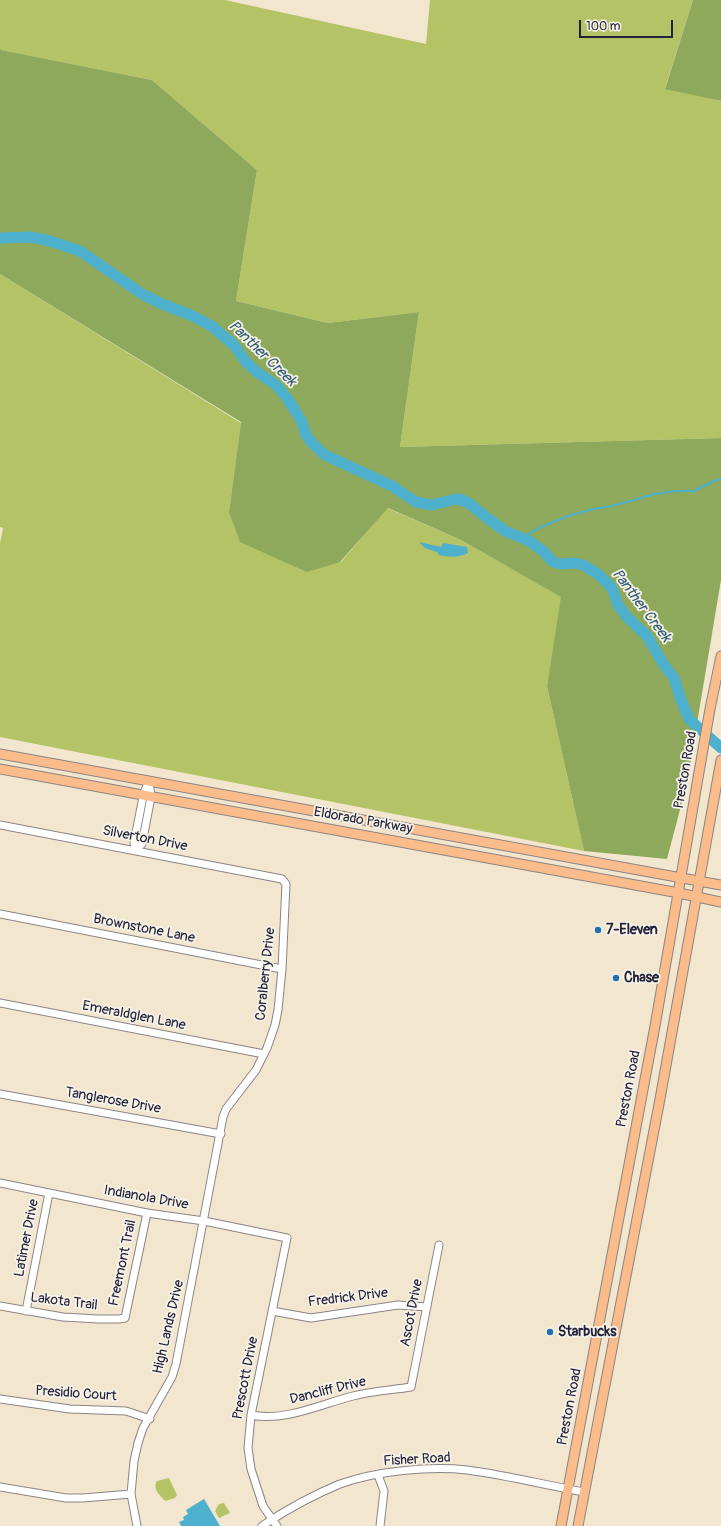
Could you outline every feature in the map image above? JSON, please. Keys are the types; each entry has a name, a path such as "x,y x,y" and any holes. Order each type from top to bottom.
{"main road":[{"name":"Preston Road","path":"561,1526 610,1271 682,877 710,709 721,656"},
{"name":"Eldorado Parkway","path":"0,754 542,851 721,885"},
{"path":"578,1526 625,1274 660,1099 721,760"},
{"name":"Eldorado Parkway","path":"0,769 679,893 721,902"},
{"path":"411,844 413,829"},
{"path":"539,868 542,851"},
{"path":"642,1096 660,1099"},
{"path":"610,1271 625,1274"}],"street":[{"path":"136,850 134,843 150,781"},
{"name":"Silverton Drive","path":"0,824 282,879 285,881"},
{"name":"Coralberry Drive","path":"204,1222 223,1117 226,1109 256,1070 275,1025 282,969 286,888 285,881"},
{"name":"Brownstone Lane","path":"0,914 282,969"},
{"name":"Emeraldglen Lane","path":"0,1003 264,1054"},
{"name":"Tanglerose Drive","path":"0,1094 221,1134"},
{"name":"Indianola Drive","path":"0,1183 147,1213 204,1222 286,1238"},
{"name":"Latimer Drive","path":"26,1310 49,1193"},
{"name":"Freemont Trail","path":"125,1318 147,1213"},
{"name":"High Lands Drive","path":"137,1526 130,1494 134,1461 143,1428 150,1419 170,1382 176,1364 204,1222"},
{"name":"Prescott Drive","path":"277,1526 263,1506 251,1469 248,1448 251,1415 286,1238"},
{"name":"Ascot Drive","path":"411,1387 439,1245"},
{"name":"Fredrick Drive","path":"272,1312 311,1318 398,1305 427,1307"},
{"name":"Lakota Trail","path":"0,1306 63,1317 98,1319 125,1318"},
{"name":"Dancliff Drive","path":"251,1415 260,1417 278,1416 355,1396 411,1387"},
{"name":"Presidio Court","path":"0,1399 70,1409 126,1411 150,1419"},
{"name":"Fisher Road","path":"262,1526 299,1503 340,1484 358,1478 410,1471 467,1470 584,1492"},
{"path":"378,1475 384,1491 380,1526"},
{"path":"0,1487 66,1498 130,1494"}],"green space":[{"path":"0,0 225,0 426,44 430,0 693,0 665,88 721,101 721,438 400,447 419,312 328,323 236,301 257,170 152,80 0,50"},
{"path":"693,0 721,0 721,101 665,89"},
{"path":"0,49 152,80 257,170 236,301 328,323 419,312 400,447 721,438 721,580 687,783 667,859 584,851 547,686 561,597 461,540 388,508 340,562 307,572 240,542 229,512 241,422 0,274"},
{"path":"0,274 241,423 229,512 341,562 387,508 461,540 562,597 547,686 584,851 0,737 0,543 3,528 0,527"},
{"path":"169,1478 177,1495 175,1498 165,1501 157,1492 155,1487 157,1481"},
{"path":"224,1503 230,1513 219,1518 215,1511 219,1504"}],"water":[{"path":"419,542 441,547 443,543 467,547 468,553 454,557 439,555 437,552 425,548"},
{"path":"204,1499 220,1526 181,1526 179,1522 184,1520 183,1517 188,1514 186,1510"}],"waterway":[{"name":"Panther Creek","path":"0,238 31,237 50,241 80,251 142,294 162,304 193,316 213,327 235,346 245,361 258,373 276,385 287,398 301,420 306,435 325,455 392,486 416,502 432,505 460,499 470,504 505,531 529,541 543,551 553,562 583,565 598,574 612,588 618,605 627,617 647,636 664,665 674,678 689,719 721,748"},
{"name":"Panther Creek","path":"521,538 541,527 568,516 655,494 676,491 694,491 721,479"}],"place":[{"name":"7-Eleven","path":"598,930"},
{"name":"Chase","path":"616,978"},
{"name":"Starbucks","path":"550,1332"}]}
